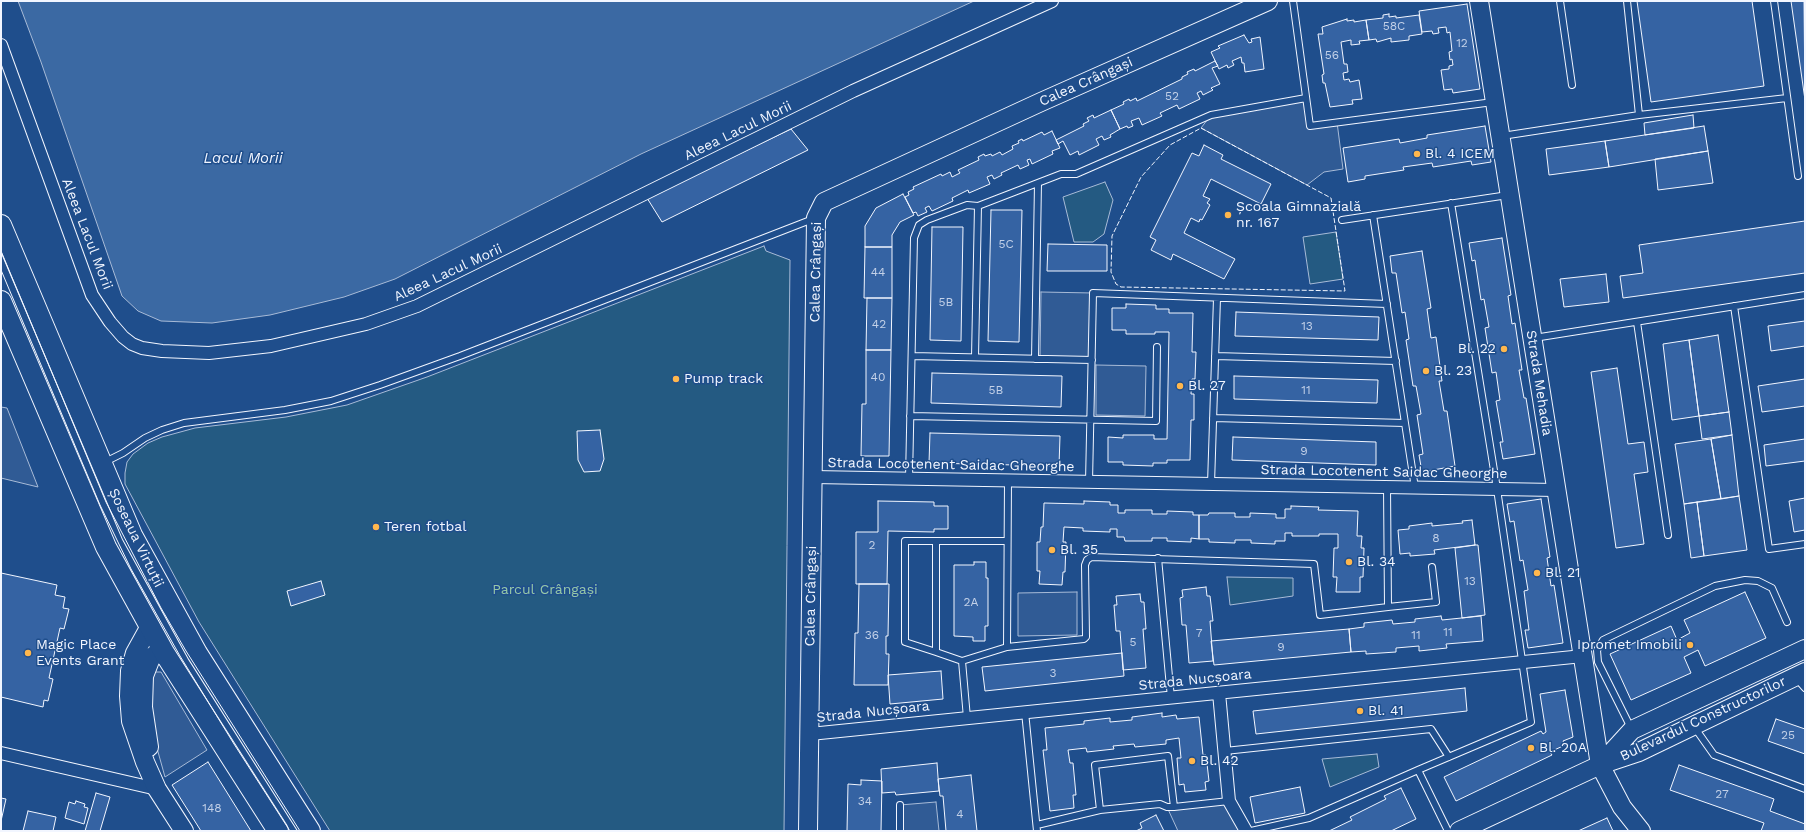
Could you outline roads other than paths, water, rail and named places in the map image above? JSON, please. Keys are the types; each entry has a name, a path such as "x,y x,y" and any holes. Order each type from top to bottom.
{"main road":[{"name":"Șoseaua Virtuții","path":"1,225 132,536 197,653 310,831"},
{"name":"Șoseaua Virtuții","path":"1,301 106,547 165,654 278,831"}],"street":[{"name":"Aleea Lacul Morii","path":"1,46 92,295 110,322 132,344 142,348 162,351 209,353 271,346 366,324 417,306 853,91 1052,1"},
{"name":"Calea Crângași","path":"808,831 816,218 824,202 1041,102 1268,1"},
{"name":"Strada Mehadia","path":"1479,1 1600,765 1622,807 1641,831"},
{"name":"Strada Locotenent Saidac Gheorghe","path":"813,477 1556,490"},
{"path":"150,626 141,640 130,671 129,696 131,721 145,762 157,789 184,831"},
{"name":"Bulevardul Constructorilor","path":"1600,765 1632,730 1805,649"},
{"path":"157,789 144,713 143,688 146,669 151,658 154,655 165,654"},
{"name":"Strada Nucșoara","path":"810,734 1583,656"},
{"name":"Bulevardul Constructorilor","path":"1459,831 1600,765 1639,752 1694,726 1802,679"},
{"path":"1219,693 1229,801 1246,831"},
{"path":"1,753 157,789"}],"lane":[{"path":"1293,1 1310,126 1495,102"},
{"path":"1560,1 1572,85"},
{"path":"1627,1 1639,115"},
{"path":"1774,1 1798,176"},
{"path":"909,479 915,233 919,225 927,220 968,205 978,206 1061,174 1076,174 1211,115 1306,98"},
{"path":"1500,136 1639,115 1787,98"},
{"path":"1035,359 1038,183"},
{"path":"1342,220 1510,194"},
{"path":"1251,831 1309,818 1531,722 1451,204"},
{"path":"975,357 978,206"},
{"path":"1373,215 1415,488"},
{"path":"101,464 123,454 145,438 162,430 184,423 285,410 332,401 380,385 460,356 816,218"},
{"name":"Strada Locotenent Saidac Gheorghe","path":"1089,482 1093,293 1387,304"},
{"path":"1532,338 1805,295"},
{"path":"1211,484 1217,298"},
{"path":"1734,306 1769,549 1805,544"},
{"path":"1638,322 1668,535"},
{"path":"910,416 1156,421 1158,347"},
{"path":"912,356 1092,360"},
{"path":"1215,356 1396,361"},
{"path":"1213,418 1405,423"},
{"path":"1007,647 1008,481"},
{"path":"1387,487 1388,606"},
{"path":"1007,541 905,541 905,642 962,661 1007,647 1082,640 1085,638 1084,565 1089,558 1158,558 1314,564 1320,615 1388,606 1436,602 1432,567"},
{"path":"936,541 936,652"},
{"path":"1158,558 1171,698"},
{"path":"1632,730 1598,662 1597,650 1603,640 1715,586 1745,580 1758,581 1772,588 1787,622"},
{"path":"962,661 967,718"},
{"path":"1025,712 1037,828 1100,810 1160,804 1167,807 1174,807 1229,801"},
{"path":"1694,726 1714,754 1805,789"},
{"path":"1225,751 1431,729 1449,757"},
{"path":"1100,810 1095,764 1168,756 1174,807"},
{"path":"1418,770 1448,831"},
{"path":"900,805 900,831"}],"water":[{"name":"Lacul Morii","path":"18,1 974,1 641,154 395,279 344,297 270,315 212,323 161,321 138,311 122,296 41,62"}],"tram line":[{"path":"1,251 106,502 161,608 186,651 300,831"},
{"path":"1,270 100,505 131,569 180,656 290,831"}],"place":[{"name":"Bl. 4 ICEM","path":"1417,154"},
{"name":"Școala Gimnazială nr. 167","path":"1228,215"},
{"name":"Bl. 22","path":"1504,349"},
{"name":"Bl. 23","path":"1426,371"},
{"name":"Pump track","path":"676,379"},
{"name":"Bl. 27","path":"1180,386"},
{"name":"Teren fotbal","path":"376,527"},
{"name":"Bl. 35","path":"1052,550"},
{"name":"Bl. 34","path":"1349,562"},
{"name":"Bl. 21","path":"1537,573"},
{"name":"Ipromet Imobili","path":"1690,645"},
{"name":"Magic Place Events Grant","path":"28,653"},
{"name":"Bl. 41","path":"1360,711"},
{"name":"Bl. 20A","path":"1531,748"},
{"name":"Bl. 42","path":"1192,761"}],"park label":[{"name":"Parcul Crângași","path":"545,590"}]}
